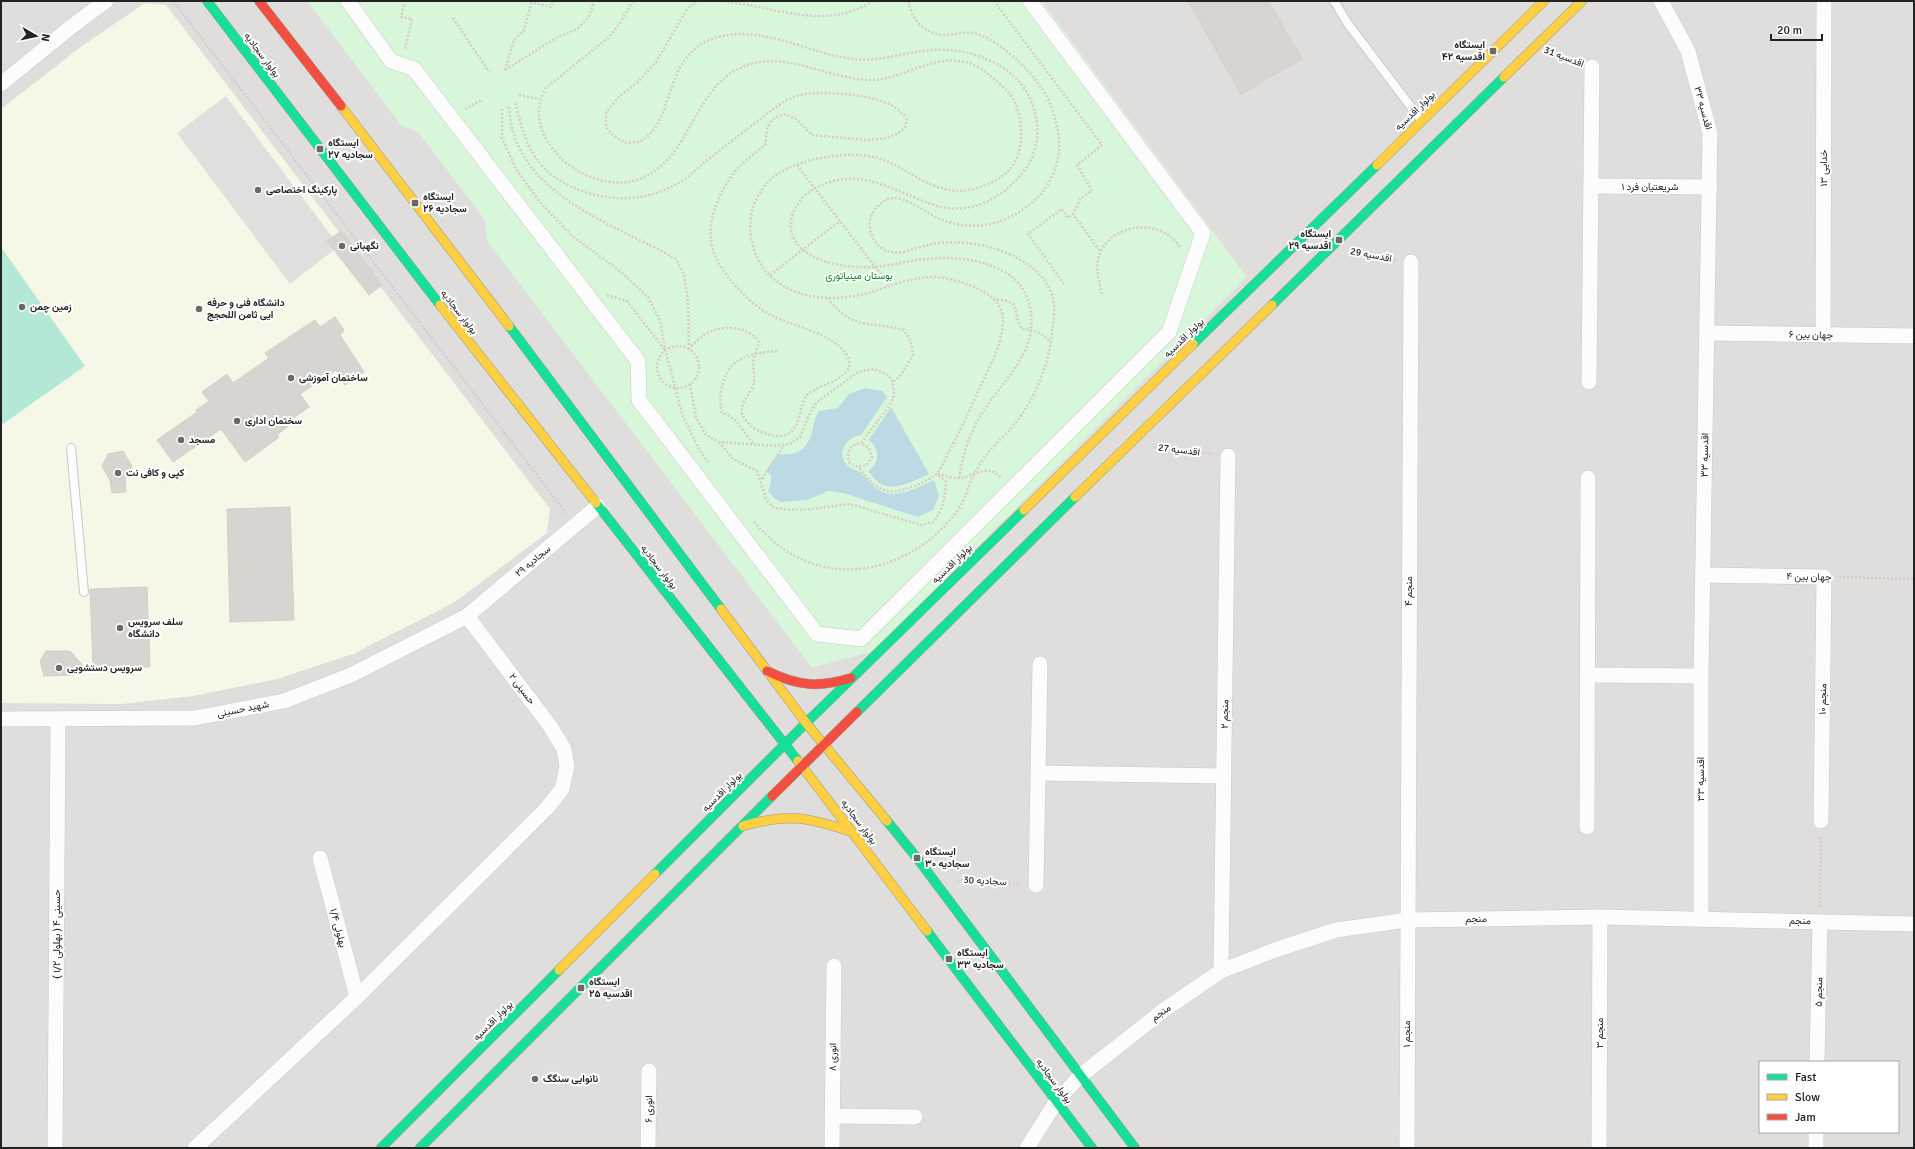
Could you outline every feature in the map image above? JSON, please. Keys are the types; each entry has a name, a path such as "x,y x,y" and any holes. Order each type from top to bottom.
{"main road":[{"name":"بولوار سجادیه","path":"207,1 388,238 784,745 802,766 1092,1148"},
{"path":"259,1 426,216 806,723 933,878 1135,1148"},
{"name":"بولوار اقدسیه","path":"381,1148 806,723 1544,1"},
{"path":"420,1148 824,744 1582,1"},
{"path":"767,671 788,681 813,686 836,683 852,678"},
{"path":"742,826 766,819 796,816 825,822 852,832"}],"street":[{"path":"1,84 106,1"},
{"path":"348,1 391,62 414,69 638,361 639,400 817,634 861,639 1169,332 1203,233 1030,1"},
{"name":"اقدسیه ۳۳","path":"1661,1 1688,51 1710,133 1708,333 1701,676 1701,919"},
{"name":"خدایی ۱۳","path":"1824,1 1824,335"},
{"path":"1589,382 1592,67"},
{"name":"شریعتیان فرد ۱","path":"1591,186 1710,187"},
{"name":"منجم ۴","path":"1407,920 1411,262"},
{"name":"جهان بین ۶","path":"1708,333 1914,336"},
{"name":"منجم ۲","path":"1221,971 1228,456"},
{"path":"1588,478 1588,826"},
{"name":"سجادیه ۲۹","path":"467,616 598,506"},
{"name":"جهان بین ۴","path":"1703,575 1824,577"},
{"name":"منجم ۱۰","path":"1821,821 1824,577"},
{"name":"شهید حسینی","path":"1,719 58,720 196,718 284,701 351,675 467,616"},
{"name":"حسینی ۲","path":"357,998 547,808 562,789 568,766 564,749 550,726 467,616"},
{"path":"1036,884 1040,664"},
{"path":"1588,676 1701,676"},
{"name":"حسینی ۴ ( بهلولی ۱/۲ )","path":"55,1148 58,720"},
{"path":"1038,773 1224,776"},
{"name":"بهلولی ۱/۴","path":"320,858 357,998"},
{"name":"منجم","path":"1027,1148 1056,1102 1080,1076 1164,1010 1221,971 1275,950 1336,930 1407,920 1600,917 1914,924"},
{"name":"منجم ۳","path":"1600,917 1600,1148"},
{"name":"منجم ۱","path":"1406,1148 1407,920"},
{"name":"منجم ۵","path":"1817,1061 1820,922"},
{"name":"انوری ۸","path":"832,1148 834,966"},
{"path":"195,1148 357,998"},
{"name":"انوری ۶","path":"648,1148 649,1071"},
{"path":"832,1116 915,1116"},
{"path":"1816,1133 1816,1148"}],"lane":[{"path":"1334,1 1348,24 1422,120"},
{"path":"71,448 84,592"}],"path":[{"path":"173,1 576,525"},
{"path":"526,1 551,7 553,1"},
{"path":"532,2 524,30 514,40 505,70 556,38 577,29 589,17 594,1"},
{"path":"633,1 620,23 608,37 546,88 539,99 539,119 546,137 556,154 570,168 609,183 634,181 655,171 668,160 680,146 711,93 723,78 738,68 755,62 776,62 802,65 870,80 888,78 942,61 970,64 994,78 1011,95 1019,114 1022,137 1014,164 1000,178 975,188 957,191 936,186 921,180 900,167 878,158 860,154 824,158 797,165 776,174 764,187 755,202 750,221 751,241 758,259 770,275 792,291 828,298 855,296 906,280 939,277 962,282 979,289 992,298 1001,308 1003,319 1002,334 997,353 969,416 937,474 907,489 896,492 885,491 876,486 858,467 850,463 848,454 852,446 861,443 890,405 894,396 893,382 888,375 874,369 858,372 816,403 800,437 790,444 719,442"},
{"path":"700,1 697,1 688,9 656,62 639,82 619,97 606,112 606,127 614,136 625,144 638,142 651,132 660,118 676,73 686,57 696,48 712,39 734,35 752,34 776,39 841,58 860,60 887,59 932,50 958,51 981,57 1006,68 1022,84 1034,108 1038,130 1035,150 1026,171 1008,189 991,201 967,208 945,208 926,202 873,180 832,180 815,188 799,200 792,215 791,234 802,250 821,260 841,265 875,267 936,258 975,260 994,266 1013,276 1024,289 1032,314 1032,330 1028,348 975,426 963,455 959,478"},
{"path":"723,1 815,16 859,10 873,1"},
{"path":"750,519 772,540 796,557 825,567 857,569 886,564 914,552 941,531 960,507 975,472 992,447 1014,425 1031,400 1047,364 1054,318 1054,299 1045,281 1030,266 1012,255 983,246 953,242 933,243 899,253 888,252 876,244 871,231 870,219 876,208 885,200 893,198 904,200 938,219 956,224 977,227 999,223 1021,213 1041,195 1054,172 1059,144 1056,118 1047,96 1024,68 1000,46 988,39 972,33 944,35 932,33 922,27 914,18 909,1"},
{"path":"994,1 1102,145 1077,165 1092,191 1081,198 1073,214 1068,218 1062,209 1028,234 1064,284"},
{"path":"402,65 412,19 401,17 404,5"},
{"path":"453,18 490,72"},
{"name":"اقدسیه 31","path":"1536,46 1592,67"},
{"path":"515,102 523,134 533,156 550,174 572,188 598,197 627,200 653,195 676,185 778,104 800,95 845,94 864,97 894,106 902,112 906,120 905,127 899,133 887,138 867,140 812,135 796,119 784,114 774,117 769,123 765,145 742,164 724,188 715,210 710,229 712,248 722,270 736,288 768,314 834,342 848,356 848,366 845,374 808,394 797,424 789,434 776,436 762,432 749,423 742,414 742,407 755,379 753,367 759,342 755,336 743,329 722,328 707,333 689,348"},
{"path":"519,95 539,99"},
{"path":"451,117 482,100"},
{"path":"510,107 510,118 520,150 531,168 547,184 575,207 676,259 684,275 688,301 689,348"},
{"path":"502,109 502,138 516,169 539,201 571,234 620,271 648,297 660,320 665,349 683,417 699,450 713,468"},
{"path":"797,165 890,285"},
{"path":"1073,214 1100,251"},
{"path":"770,275 840,221"},
{"path":"1102,294 1098,278 1100,251 1111,238 1124,230 1139,227 1155,228 1169,235 1180,246 1187,260 1188,276"},
{"name":"اقدسیه 29","path":"1331,247 1411,262"},
{"path":"582,288 627,301 665,349"},
{"path":"828,298 836,309 847,318 860,324 890,326 904,330 911,342 913,355 901,375 893,382"},
{"path":"992,298 1006,300 1014,304 1018,314 1018,322 1022,329 1032,330 1044,335 1051,344"},
{"path":"681,345 689,348 699,361 699,370 696,378 683,388 666,386 660,380 657,372 656,364 659,356 665,349 672,346 681,345"},
{"path":"753,443 735,420 722,412 720,399 727,375 736,362 755,355 777,350"},
{"path":"690,384 696,417 706,435 719,442 733,459 758,472 766,499 772,507 802,510 850,504 921,525 934,522 940,513 944,500 946,482 937,474"},
{"path":"858,467 867,465 872,457 869,448 861,443"},
{"path":"761,480 784,445"},
{"name":"اقدسیه 27","path":"1129,445 1228,456"},
{"path":"937,474 959,478 975,472 987,470 999,475 1013,487"},
{"name":"جهان بین ۴","path":"1824,577 1914,579"},
{"path":"1820,922 1821,821"},
{"name":"سجادیه 30","path":"933,878 1036,884"}],"shaded area":[{"path":"1,1 1914,1 1914,1148 1,1148"},
{"name":"دانشگاه فنی و حرفه ایی ثامن اللحجج","path":"145,3 166,5 550,509 547,533 455,602 353,654 277,679 193,696 122,704 1,703 1,109 82,46"},
{"name":"پارکینگ اختصاصی","path":"226,96 339,246 290,284 177,133"}],"green space":[{"name":"بوستان مینیاتوری","path":"307,1 1042,1 1247,277 873,651 812,668 487,241 485,220 419,133 401,125"},
{"name":"زمین چمن","path":"1,247 85,366 3,424 1,422"}],"water":[{"path":"865,388 882,391 887,397 861,435 851,439 844,447 842,456 844,461 850,467 861,473 878,490 882,492 893,494 904,493 934,480 939,496 933,510 918,517 843,493 828,491 807,500 781,502 774,498 768,491 771,483 771,475 766,471 778,454 790,454 800,451 810,439 815,419 819,411 838,408 849,394"},
{"path":"891,407 929,474 911,482 891,487 879,483 868,471 875,464 877,456 877,452 873,444 869,440"}],"building":[{"path":"1188,1 1268,1 1302,59 1241,94"},
{"path":"341,231 382,285 369,295 327,241"},
{"path":"335,317 344,330 340,335 364,372 345,385 336,370 300,394 309,407 292,419 294,422 278,434 278,438 245,462 221,429 173,462 157,440 197,412 196,410 209,401 202,392 227,374 233,383 269,358 265,353 315,320 320,327"},
{"name":"کپی و کافی نت","path":"123,451 132,466 125,480 126,492 112,493 110,480 102,466 108,454"},
{"path":"290,507 294,620 230,622 227,509"},
{"name":"سلف سرویس دانشگاه","path":"147,587 150,667 93,668 90,589"},
{"name":"سرویس دستشویی","path":"46,651 70,651 86,669 75,669 75,675 44,676 40,661"}],"traffic: fast":[{"path":"207,1 440,305"},
{"path":"1272,305 1504,77"},
{"path":"1193,344 1377,165"},
{"path":"509,326 721,609"},
{"path":"857,712 1075,497"},
{"path":"596,503 798,761"},
{"path":"655,874 806,723 1024,510"},
{"path":"420,1148 772,796"},
{"path":"887,821 917,858 1135,1148"},
{"path":"927,931 1092,1148"},
{"path":"381,1148 559,970"}],"traffic: slow":[{"path":"1377,165 1544,1"},
{"path":"1504,77 1582,1"},
{"path":"341,106 509,326"},
{"path":"440,305 596,503"},
{"path":"1075,497 1272,305"},
{"path":"1024,510 1193,344"},
{"path":"721,609 806,723 887,821"},
{"path":"798,761 927,931"},
{"path":"743,826 773,819 798,818 823,823 852,832"},
{"path":"559,970 655,874"}],"traffic: jam":[{"path":"259,1 341,106"},
{"path":"767,671 789,680 808,684 828,683 851,678"},
{"path":"772,796 857,712"}],"place":[{"name":"ایستگاه اقدسیه ۴۲","path":"1493,51"},
{"name":"ایستگاه سجادیه ۲۷","path":"320,149"},
{"name":"پارکینگ اختصاصی","path":"258,190"},
{"name":"ایستگاه سجادیه ۲۶","path":"415,203"},
{"name":"ایستگاه اقدسیه ۲۹","path":"1339,240"},
{"name":"نگهبانی","path":"342,246"},
{"name":"زمین چمن","path":"22,307"},
{"name":"دانشگاه فنی و حرفه ایی ثامن اللحجج","path":"199,309"},
{"name":"ساختمان آموزشی","path":"291,378"},
{"name":"سختمان اداری","path":"237,421"},
{"name":"مسجد","path":"181,440"},
{"name":"کپی و کافی نت","path":"118,473"},
{"name":"سلف سرویس دانشگاه","path":"120,628"},
{"name":"سرویس دستشویی","path":"59,668"},
{"name":"ایستگاه سجادیه ۳۰","path":"917,858"},
{"name":"ایستگاه سجادیه ۳۳","path":"949,959"},
{"name":"ایستگاه اقدسیه ۲۵","path":"581,988"},
{"name":"نانوایی سنگگ","path":"535,1079"}]}
